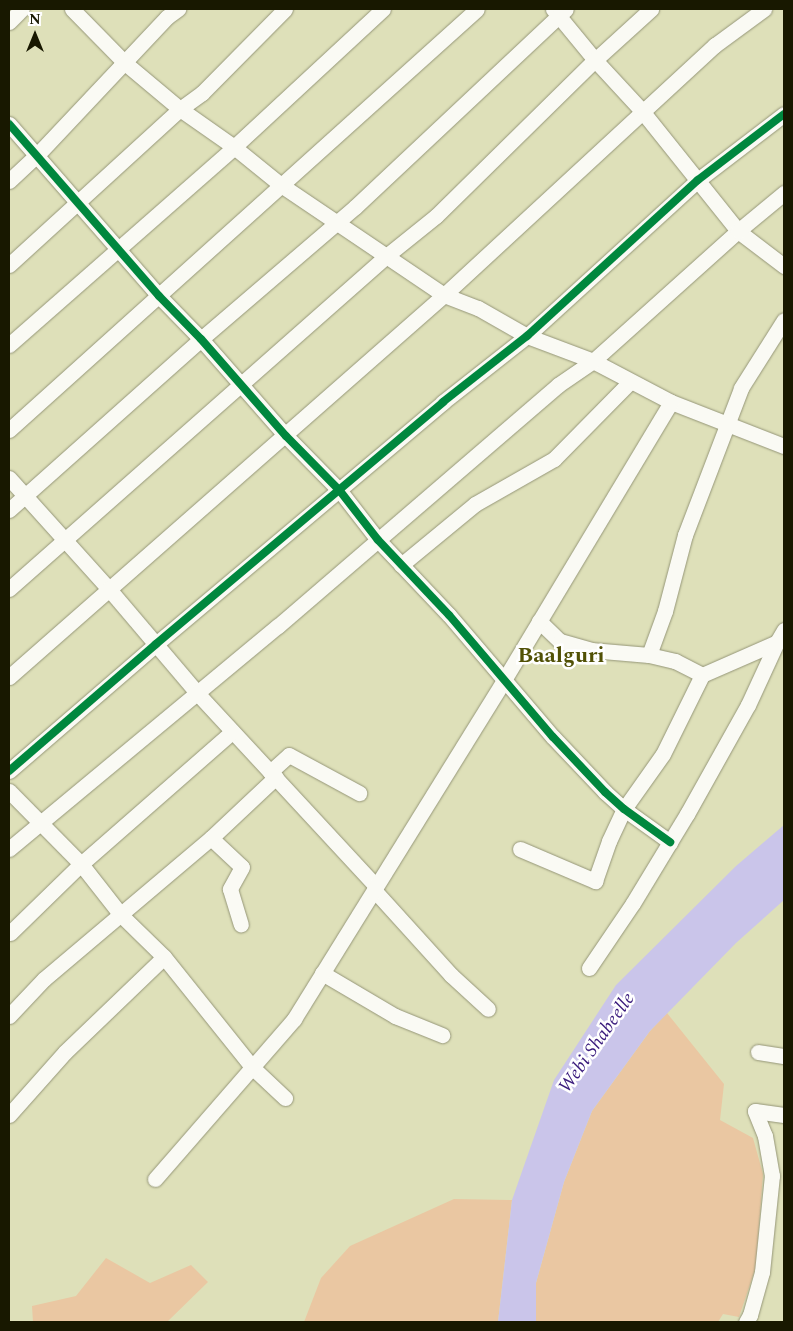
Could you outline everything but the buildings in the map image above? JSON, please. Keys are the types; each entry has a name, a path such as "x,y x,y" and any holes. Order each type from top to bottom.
{"street":[{"path":"9,22 22,9"},
{"path":"72,9 125,63 180,109 281,185 385,257 444,295 478,308 526,336 592,361 671,402 784,446"},
{"path":"9,181 37,155 167,17 178,9"},
{"path":"9,265 180,109 202,93 284,9"},
{"path":"9,345 234,148 383,9"},
{"path":"9,430 477,9"},
{"path":"9,589 63,539 385,257 436,216 595,60 651,9"},
{"path":"9,677 286,436 444,295 715,45 764,9"},
{"path":"9,510 201,339 336,222 355,208 559,11 595,60 642,111 738,232 784,266"},
{"path":"9,771 156,644 444,402 526,336 698,180 784,114"},
{"path":"9,124 159,296 201,339 286,436 340,491 378,540 449,615 553,737 605,792 624,809 670,842"},
{"path":"9,849 198,694 558,385 592,361 784,193"},
{"path":"649,655 665,611 685,535 741,388 784,320"},
{"path":"401,565 475,504 554,460 630,382"},
{"path":"154,1179 294,1019 504,680 671,402"},
{"path":"9,478 24,497 109,589 198,694 273,774 451,975 488,1009"},
{"path":"539,621 560,642 591,650 649,655 675,661 702,675"},
{"path":"520,850 595,881 609,841 624,809 663,754 702,675 781,636"},
{"path":"589,968 670,842 748,705 781,636"},
{"path":"10,934 81,864 232,732"},
{"path":"9,1016 44,979 211,838 289,755 358,793"},
{"path":"9,791 81,864 121,915 164,957 253,1068 285,1098"},
{"path":"211,838 242,867 230,889 241,924"},
{"path":"9,1114 65,1052 164,957"},
{"path":"322,973 395,1016 442,1035"},
{"path":"758,1052 784,1056"},
{"path":"746,1322 750,1315 762,1272 772,1176 765,1136 755,1112 784,1115"}],"shaded area":[{"path":"667,1013 724,1084 720,1120 753,1138 763,1174 756,1267 739,1317 723,1314 718,1322 536,1322 536,1283 564,1182 592,1111 650,1031"},
{"path":"454,1199 512,1200 498,1322 304,1322 321,1278 350,1246"},
{"path":"106,1258 150,1283 191,1265 208,1282 167,1322 33,1322 32,1306 76,1296"}],"water":[{"name":"Webi Shabeelle","path":"784,825 784,900 736,943 650,1031 592,1111 564,1182 536,1283 536,1322 498,1322 512,1200 554,1080 616,985 736,866"}],"cycle path":[{"path":"9,771 156,644 443,402 527,336 698,180 784,114"},
{"path":"9,124 159,296 201,339 286,436 340,491 378,540 449,615 553,737 605,792 624,809 670,842"}],"district":[{"name":"Baalguri","path":"561,656"}]}
